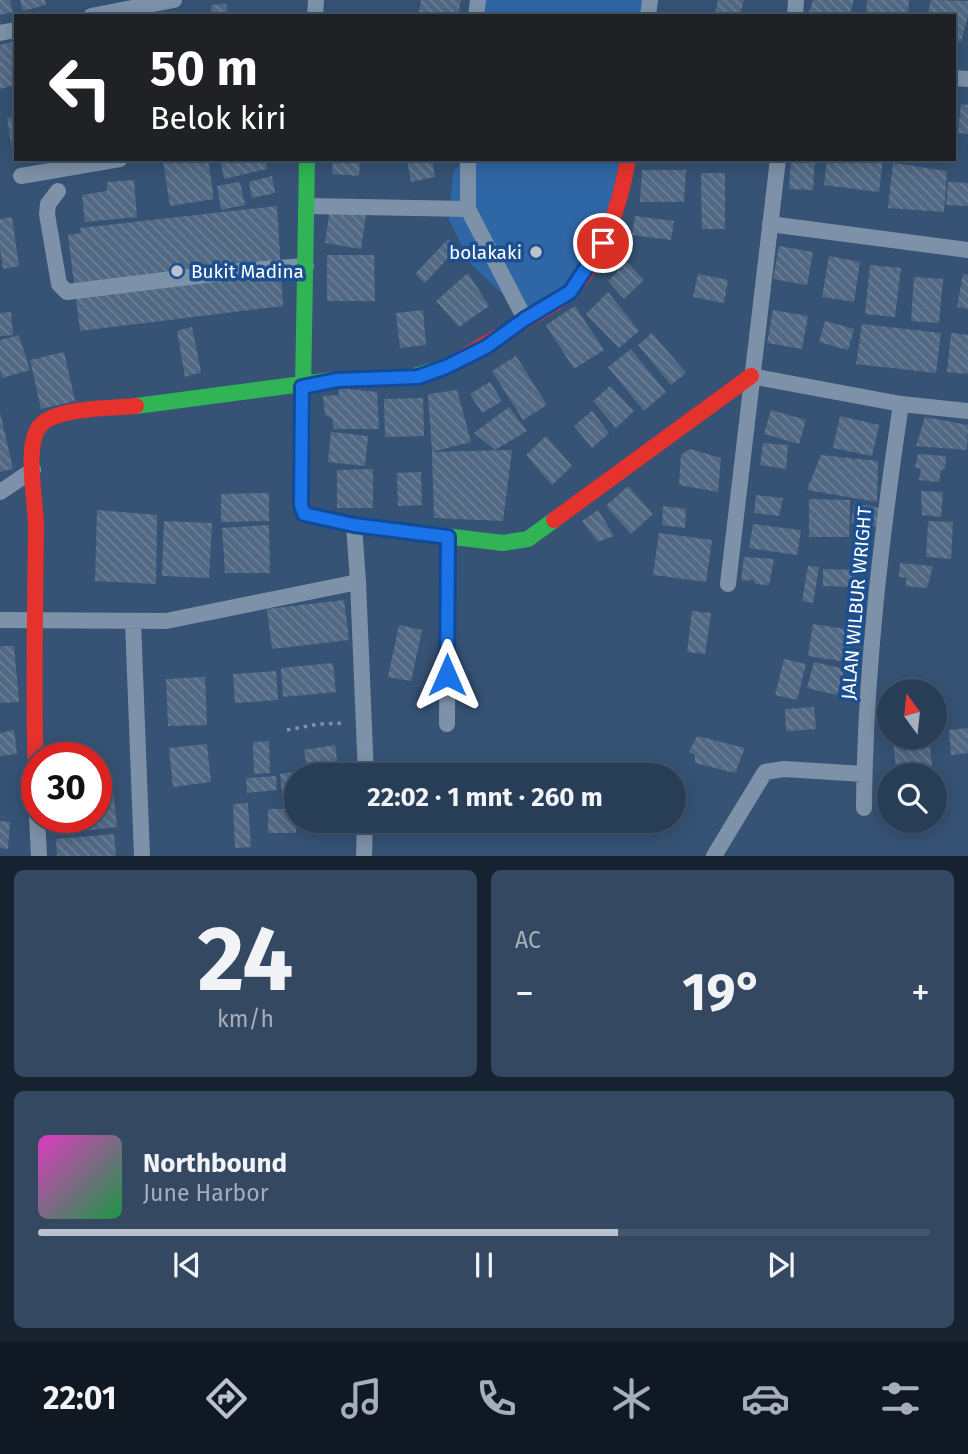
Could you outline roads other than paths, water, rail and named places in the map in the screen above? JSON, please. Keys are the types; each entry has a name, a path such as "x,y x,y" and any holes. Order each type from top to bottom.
{"street":[{"path":"101,14 174,0"},
{"path":"21,176 108,161"},
{"path":"307,161 302,510 311,517 354,525 503,543 528,538 751,376 901,404 968,411"},
{"path":"468,161 468,209 525,319"},
{"path":"33,742 36,521 33,470 36,433 44,421 55,415 302,387 337,380 418,377 446,367 486,347 570,292 603,243 626,180 628,161"},
{"path":"728,584 778,161"},
{"path":"58,191 48,204 47,214 59,284 67,292 238,271 306,266"},
{"path":"307,206 468,209"},
{"path":"770,224 968,250"},
{"name":"JALAN WILBUR WRIGHT","path":"864,808 868,679 875,594 901,404"},
{"path":"0,492 33,470"},
{"path":"354,525 365,763"},
{"path":"447,724 448,537"},
{"path":"0,620 166,621 358,582"},
{"path":"133,621 142,856"},
{"path":"714,856 765,772 784,769 864,774"},
{"path":"38,833 39,856"},
{"path":"365,833 365,856"}],"place":[{"name":"bolakaki","path":"536,252"},
{"name":"Bukit Madina","path":"177,271"}]}
